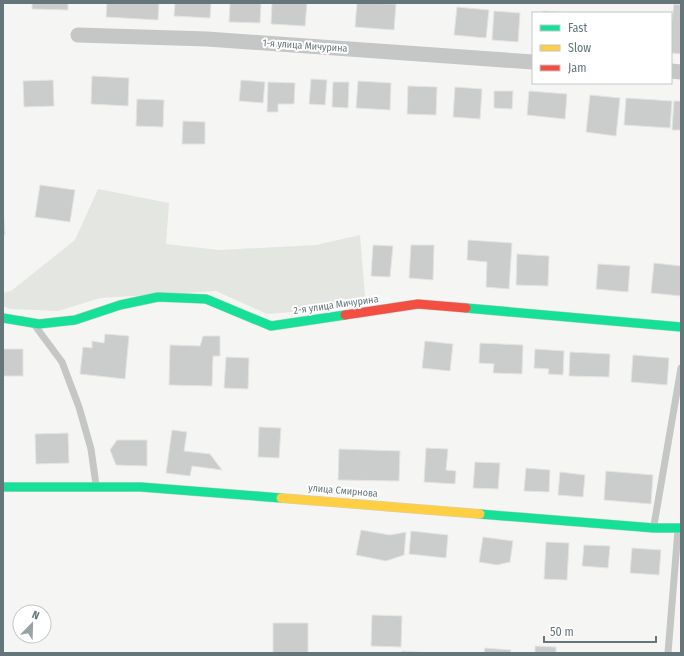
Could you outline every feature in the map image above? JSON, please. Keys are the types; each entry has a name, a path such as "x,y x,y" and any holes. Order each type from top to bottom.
{"street":[{"name":"1-я улица Мичурина","path":"78,35 207,39 532,62"},
{"name":"2-я улица Мичурина","path":"3,318 33,324 75,320 120,305 158,298 206,299 271,326 418,304 681,327"},
{"name":"улица Смирнова","path":"3,487 141,487 654,528 679,528"}],"lane":[{"path":"33,324 62,362 79,407 91,449 97,488"},
{"path":"654,528 681,368"},
{"path":"668,653 679,528"}],"shaded area":[{"path":"98,189 169,203 166,244 219,250 316,245 360,235 365,296 337,308 267,314 216,291 100,298 58,311 10,309 3,306 3,293 11,291 75,240"}],"building":[{"path":"32,3 68,3 68,10 32,9"},
{"path":"107,3 159,3 158,20 106,17"},
{"path":"175,3 211,3 210,18 174,16"},
{"path":"230,3 261,3 260,23 229,22"},
{"path":"272,3 307,3 305,26 271,24"},
{"path":"357,3 396,4 394,30 355,27"},
{"path":"674,4 681,5 681,54 672,53 672,20"},
{"path":"457,7 489,10 486,38 454,35"},
{"path":"494,11 520,13 518,42 492,40"},
{"path":"92,76 129,78 128,106 91,104"},
{"path":"311,79 327,80 325,105 309,104"},
{"path":"53,80 54,106 24,107 23,81"},
{"path":"241,80 265,82 263,103 239,101"},
{"path":"358,81 391,83 390,110 356,108"},
{"path":"268,82 295,83 294,104 278,104 278,112 267,112"},
{"path":"333,82 349,82 348,108 332,107"},
{"path":"408,86 437,87 436,115 407,114"},
{"path":"455,87 482,89 480,119 453,117"},
{"path":"494,91 513,91 512,109 494,108"},
{"path":"529,91 567,94 565,119 527,115"},
{"path":"590,95 620,98 616,136 586,132"},
{"path":"626,98 672,101 670,128 624,125"},
{"path":"137,99 164,100 163,127 136,126"},
{"path":"674,101 681,101 681,130 672,130"},
{"path":"183,121 205,122 205,144 182,144"},
{"path":"40,185 75,190 70,222 35,217"},
{"path":"3,208 5,235 3,235"},
{"path":"468,240 512,243 509,289 486,287 487,262 467,260"},
{"path":"373,245 393,246 390,277 371,276"},
{"path":"411,245 434,245 433,280 409,278"},
{"path":"517,254 549,256 548,286 516,285"},
{"path":"654,263 681,266 681,296 651,293"},
{"path":"598,264 630,266 628,292 596,289"},
{"path":"105,334 129,336 125,379 80,374 83,347 92,348 92,341 104,343"},
{"path":"203,336 220,336 220,356 213,356 212,386 169,385 170,345 200,346"},
{"path":"425,341 453,344 450,371 422,368"},
{"path":"480,343 523,345 522,374 493,373 494,364 479,363"},
{"path":"3,349 23,349 23,376 3,376"},
{"path":"535,349 564,351 563,375 548,374 549,369 534,368"},
{"path":"570,352 610,354 609,377 569,376"},
{"path":"633,355 669,358 667,385 631,382"},
{"path":"226,357 249,358 248,389 224,388"},
{"path":"259,427 281,428 279,458 258,457"},
{"path":"172,430 187,432 184,451 210,454 222,470 192,466 190,476 166,473"},
{"path":"68,433 69,463 36,464 35,434"},
{"path":"117,440 147,440 147,466 116,465 110,450"},
{"path":"426,448 448,449 446,470 456,471 455,484 424,482"},
{"path":"339,449 400,451 399,481 338,480"},
{"path":"475,462 500,463 498,489 473,488"},
{"path":"526,468 550,470 549,492 524,491"},
{"path":"606,471 653,475 651,504 604,500"},
{"path":"560,472 585,475 583,497 558,495"},
{"path":"361,530 390,535 406,532 404,555 386,561 356,555"},
{"path":"411,531 448,535 446,558 409,554"},
{"path":"483,537 513,541 510,562 497,565 479,562"},
{"path":"546,542 569,543 567,580 544,579"},
{"path":"584,545 610,546 608,568 582,566"},
{"path":"632,548 661,550 659,575 630,573"},
{"path":"372,615 402,616 401,647 371,646"},
{"path":"273,623 308,623 308,653 273,653"},
{"path":"535,646 556,647 556,653 535,653"},
{"path":"485,648 511,650 510,653 484,653"},
{"path":"402,651 430,653 402,653"}],"traffic: fast":[{"path":"3,318 39,324 75,320 120,305 158,297 206,299 271,326 345,315"},
{"path":"466,308 681,327"},
{"path":"3,487 141,487 281,498"},
{"path":"480,514 654,528 681,528"}],"traffic: slow":[{"path":"281,498 480,514"}],"traffic: jam":[{"path":"345,315 418,304 466,308"}]}
